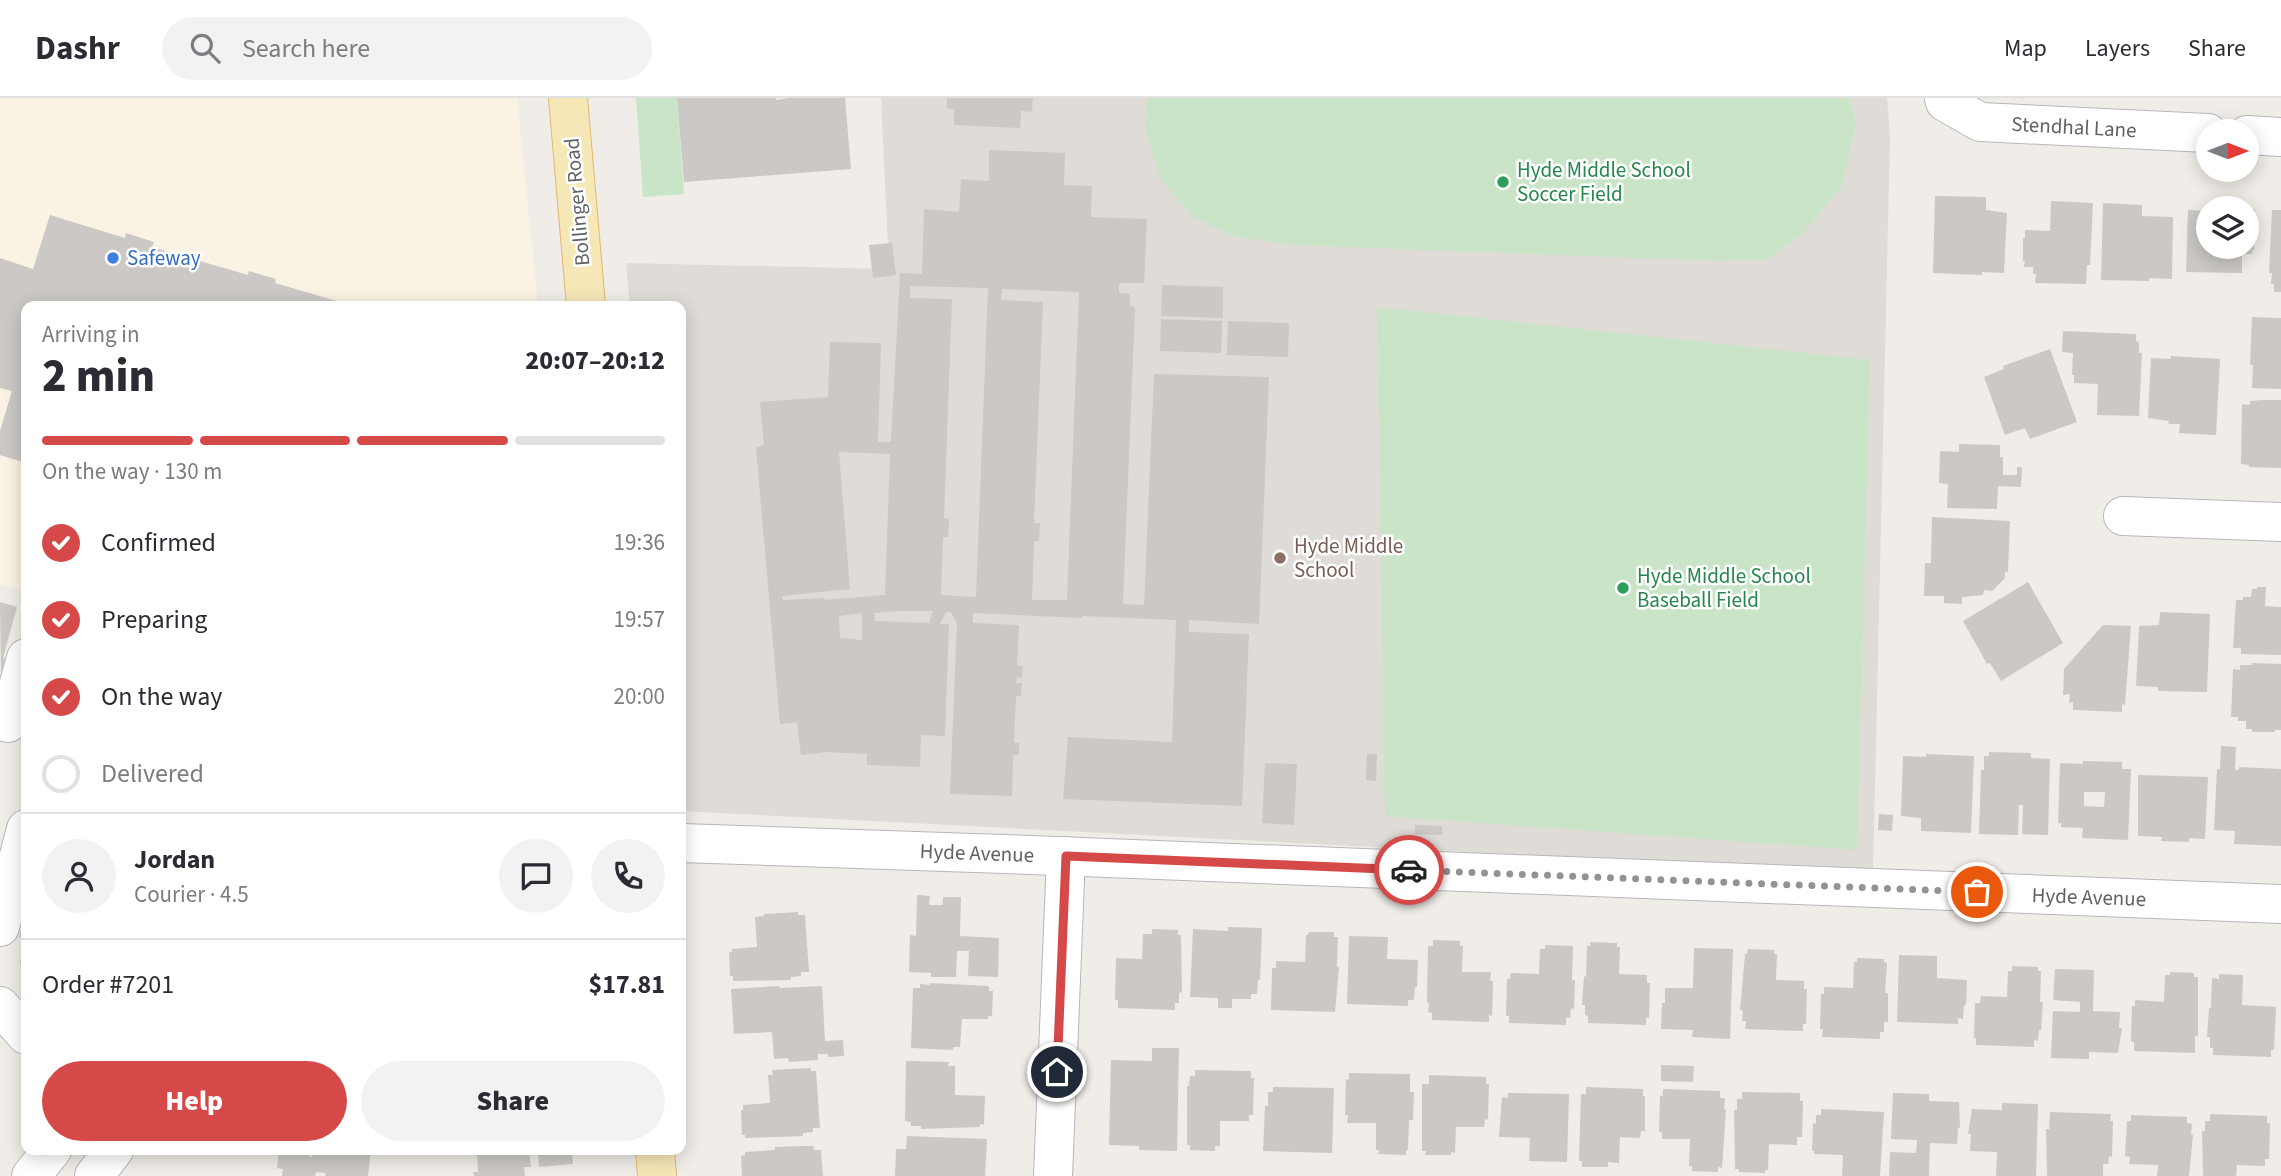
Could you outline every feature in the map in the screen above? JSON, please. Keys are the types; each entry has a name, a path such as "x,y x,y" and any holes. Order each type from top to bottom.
{"main road":[{"name":"Bollinger Road","path":"568,98 586,301"},
{"path":"655,1155 657,1176"}],"street":[{"name":"Stendhal Lane","path":"1945,100 1980,122 2196,132"},
{"path":"2259,136 2281,137"},
{"path":"2123,516 2281,522"},
{"path":"12,724 21,682"},
{"name":"Hyde Avenue","path":"686,843 2281,904"},
{"path":"0,927 21,848"},
{"path":"1053,1176 1066,856"},
{"path":"0,1006 21,1029"},
{"path":"31,1176 48,1155"},
{"path":"94,1176 110,1155"}],"shaded area":[{"path":"0,98 517,98 537,301 21,301 21,590 0,584"},
{"name":"Hyde Middle School","path":"881,98 1887,98 1890,137 1873,873 686,811 686,301 630,301 626,263 889,269"}],"green space":[{"path":"636,98 677,98 684,194 643,197"},
{"name":"Hyde Middle School Soccer Field","path":"1147,98 1849,98 1856,123 1842,186 1802,234 1767,259 1721,261 1293,245 1233,236 1194,217 1160,178 1145,129"},
{"name":"Hyde Middle School Baseball Field","path":"1377,307 1870,360 1857,850 1385,816"}],"building":[{"path":"677,98 845,98 851,169 684,182"},
{"path":"947,98 1033,98 1032,112 1021,111 1020,128 954,125 954,109 947,108"},
{"path":"989,150 1065,153 1064,185 1092,186 1091,217 1147,219 1144,283 1119,283 1119,293 1130,294 1130,306 1135,307 1123,604 1144,605 1154,374 1269,377 1259,624 1189,620 1189,632 1249,634 1242,806 1063,799 1068,737 1172,742 1176,620 973,613 973,623 1019,625 1017,666 1023,666 1022,678 1017,677 1016,683 1022,683 1021,696 1016,696 1014,743 1019,743 1019,755 1013,755 1012,796 950,794 957,623 951,612 946,612 940,624 949,624 945,736 921,735 920,767 867,765 867,754 826,752 801,755 797,722 780,724 756,448 764,445 760,402 828,397 830,342 881,343 878,442 891,442 900,273 922,274 924,209 959,212 961,179 989,181","holes":["910,286 988,288 976,597 941,595 943,537 948,537 949,519 944,518 952,299 910,298","1002,289 1079,292 1067,600 1032,600 1034,541 1039,541 1040,523 1034,523 1043,302 1001,300","839,452 890,454 885,595 824,600 783,600 782,596 850,589","933,611 929,623 874,621 875,613","862,613 862,640 840,638 839,616"]},
{"path":"1935,196 1986,197 1986,210 2007,213 2004,273 1933,273"},
{"path":"2051,201 2093,203 2090,265 2087,265 2086,284 2035,283 2036,274 2033,274 2033,267 2024,267 2025,230 2050,231"},
{"path":"2103,203 2142,205 2142,216 2173,217 2172,279 2101,280"},
{"path":"2188,210 2196,210 2196,259 2242,259 2242,273 2186,272"},
{"path":"2272,210 2281,210 2281,292 2274,292 2274,284 2271,284 2272,273 2269,273"},
{"name":"Safeway","path":"50,215 125,238 126,233 154,242 152,247 248,275 249,271 276,279 275,283 337,301 21,301 21,461 0,455 0,431 12,391 0,388 0,258 33,269"},
{"path":"892,243 896,275 873,278 869,245"},
{"path":"1162,285 1223,287 1223,318 1161,316"},
{"path":"2252,317 2281,318 2281,389 2252,388"},
{"path":"1161,319 1222,321 1221,353 1160,351"},
{"path":"1228,321 1289,323 1288,357 1227,355"},
{"path":"2063,331 2136,334 2139,353 2142,353 2139,416 2097,415 2098,384 2074,383 2073,353 2062,352"},
{"path":"2050,349 2077,422 2030,439 2025,428 2005,435 1984,377 2004,369 2003,366"},
{"path":"2171,356 2220,359 2216,435 2179,433 2180,424 2168,424 2169,421 2148,418 2151,358 2171,359"},
{"path":"2281,400 2281,468 2249,467 2241,464 2242,404 2250,405 2250,401"},
{"path":"1959,444 2000,445 2003,475 2017,475 2017,467 2022,467 2021,487 1998,486 1997,509 1947,508 1948,484 1939,483 1940,451 1959,452"},
{"path":"1932,517 2010,521 2008,572 2005,572 2005,578 1992,591 1984,590 1983,595 1962,597 1962,604 1944,603 1944,596 1924,596 1925,563 1931,563"},
{"path":"2028,582 2063,643 2001,681 1990,663 1987,664 1963,621"},
{"path":"2266,587 2265,606 2281,607 2281,655 2241,654 2241,648 2233,648 2236,600 2251,597 2252,589"},
{"path":"0,602 17,607 1,674"},
{"path":"2160,612 2210,614 2207,692 2158,691 2158,687 2136,686 2139,626 2159,625"},
{"path":"2103,625 2131,626 2125,705 2122,704 2122,712 2073,710 2073,702 2069,703 2070,694 2063,695 2064,669"},
{"path":"2281,664 2281,730 2252,732 2252,729 2246,729 2246,721 2231,717 2233,669 2240,670 2240,665"},
{"path":"2221,746 2236,747 2235,770 2239,770 2239,767 2281,769 2281,846 2234,844 2235,831 2214,830"},
{"path":"1989,752 2031,753 2031,758 2050,759 2048,835 2022,834 2023,805 2019,805 2018,835 1979,834 1981,770 1984,770 1984,756 1989,756"},
{"path":"1367,754 1377,754 1376,781 1366,780"},
{"path":"1926,754 1974,756 1971,833 1921,831 1921,818 1901,816 1903,756 1926,757"},
{"path":"2083,761 2122,762 2122,769 2131,769 2128,840 2082,838 2083,828 2061,827 2061,823 2058,823 2060,763 2083,764","holes":["2084,792 2105,792 2104,807 2084,806"]},
{"path":"1265,763 1297,764 1294,825 1262,823"},
{"path":"2138,775 2208,777 2205,839 2189,838 2189,842 2161,841 2162,837 2138,836"},
{"path":"1879,814 1893,815 1892,831 1878,830"},
{"path":"1415,825 1442,826 1442,835 1415,834"},
{"path":"917,895 930,896 929,905 943,905 943,897 961,897 960,936 999,938 998,977 968,976 969,951 957,951 956,977 931,977 931,973 909,972 910,935 916,936"},
{"path":"798,912 798,915 805,915 809,972 801,972 801,976 791,977 791,980 733,981 733,976 730,976 729,952 732,952 732,949 757,947 755,917"},
{"path":"1228,927 1262,928 1260,980 1257,994 1251,994 1251,999 1232,999 1232,1008 1218,1008 1218,998 1190,997 1193,929 1228,931"},
{"path":"1152,929 1178,930 1178,935 1181,935 1182,993 1179,992 1179,1003 1175,1003 1175,1010 1118,1008 1118,1000 1115,1000 1116,958 1142,959 1143,934 1152,934"},
{"path":"1309,932 1334,932 1334,937 1338,937 1339,967 1335,1012 1271,1010 1272,968 1276,968 1276,961 1305,962 1306,935"},
{"path":"1349,936 1388,937 1387,959 1418,960 1417,987 1414,1000 1408,1000 1408,1006 1347,1004"},
{"path":"1433,940 1460,941 1460,946 1463,946 1462,972 1491,972 1492,1016 1489,1015 1489,1022 1432,1020 1427,1002 1428,946 1433,946"},
{"path":"1590,942 1617,943 1617,947 1620,947 1619,974 1647,975 1647,983 1650,983 1649,1018 1646,1018 1646,1025 1588,1023 1585,1005 1582,1005 1587,946 1590,946"},
{"path":"1545,945 1573,946 1574,1009 1571,1008 1570,1018 1566,1018 1566,1025 1509,1023 1509,1016 1506,1016 1507,979 1510,979 1511,973 1539,974 1540,949 1545,949"},
{"path":"1694,948 1733,949 1730,1039 1692,1037 1693,1030 1661,1029 1665,988 1693,988"},
{"path":"1748,949 1774,950 1774,954 1777,954 1776,980 1804,981 1804,989 1807,989 1806,1024 1803,1024 1803,1031 1745,1029 1746,1021 1742,1021 1743,1011 1740,1010 1745,954"},
{"path":"1899,955 1937,956 1937,978 1967,980 1966,1005 1963,1019 1958,1018 1958,1024 1897,1022"},
{"path":"1857,958 1884,959 1887,963 1885,993 1888,993 1888,1022 1884,1022 1884,1032 1880,1032 1880,1039 1822,1037 1821,994 1824,994 1824,987 1853,988 1854,962 1857,962"},
{"path":"2012,966 2038,967 2038,971 2041,971 2040,1002 2043,1002 2038,1041 2034,1040 2034,1047 1976,1045 1975,1003 1980,1003 1981,996 2007,997 2008,971 2012,971"},
{"path":"2055,969 2094,970 2093,1011 2120,1012 2119,1028 2122,1028 2118,1053 2089,1052 2089,1059 2051,1058 2053,1011 2080,1012 2080,1002 2053,1000"},
{"path":"2170,972 2194,973 2194,977 2198,977 2198,1036 2195,1036 2195,1053 2134,1051 2134,1042 2131,1042 2132,1006 2135,1006 2135,1000 2164,1002 2165,975 2170,975"},
{"path":"2219,974 2243,975 2242,1005 2276,1007 2274,1050 2271,1050 2271,1057 2213,1055 2210,1037 2207,1037 2209,1008 2212,978 2219,979"},
{"path":"930,983 989,986 989,991 993,991 992,1016 988,1016 988,1019 962,1019 960,1047 953,1047 953,1050 911,1048 913,988"},
{"path":"822,986 825,1041 843,1040 844,1056 828,1057 828,1054 818,1054 818,1060 789,1062 788,1058 774,1059 772,1032 734,1034 731,989"},
{"path":"1152,1048 1179,1048 1177,1151 1139,1150 1139,1146 1109,1145 1111,1060 1152,1061"},
{"path":"906,1061 949,1062 948,1066 955,1066 955,1095 985,1096 984,1125 921,1129 921,1126 911,1126 911,1122 905,1121"},
{"path":"1661,1065 1694,1066 1693,1082 1661,1081"},
{"path":"811,1068 811,1071 816,1071 820,1128 813,1128 813,1132 803,1133 803,1136 745,1138 745,1135 742,1135 741,1110 743,1105 770,1103 768,1075 773,1075 772,1070"},
{"path":"1195,1070 1251,1071 1251,1078 1254,1078 1253,1115 1249,1115 1249,1121 1220,1121 1220,1146 1215,1146 1215,1151 1190,1150 1190,1145 1187,1145 1187,1086 1190,1076 1195,1076"},
{"path":"1349,1073 1410,1074 1410,1092 1414,1092 1413,1120 1409,1120 1406,1155 1378,1154 1376,1123 1347,1123 1346,1079 1349,1080"},
{"path":"1429,1075 1486,1077 1486,1084 1489,1084 1488,1120 1485,1119 1484,1127 1456,1127 1455,1153 1451,1152 1451,1155 1425,1155 1426,1151 1422,1151 1422,1084 1429,1084"},
{"path":"1273,1087 1334,1088 1332,1153 1263,1151 1265,1106 1268,1106 1268,1092 1273,1092"},
{"path":"1586,1087 1643,1089 1645,1096 1645,1131 1641,1131 1640,1138 1620,1137 1619,1163 1608,1162 1608,1167 1582,1167 1582,1161 1579,1161 1581,1094 1586,1094"},
{"path":"1663,1089 1720,1091 1720,1098 1725,1098 1722,1168 1718,1167 1718,1172 1692,1171 1692,1166 1689,1166 1690,1139 1662,1139 1662,1132 1659,1132 1660,1096 1663,1096"},
{"path":"1742,1092 1800,1093 1800,1101 1803,1101 1802,1137 1797,1137 1797,1145 1769,1144 1768,1170 1765,1170 1765,1173 1739,1172 1739,1169 1735,1169 1734,1110 1737,1110 1737,1099 1742,1099"},
{"path":"1508,1093 1569,1094 1567,1162 1529,1161 1530,1138 1499,1137 1502,1097 1508,1098"},
{"path":"1893,1093 1929,1094 1929,1101 1959,1102 1960,1128 1957,1144 1930,1143 1929,1176 1889,1176 1890,1152 1916,1153 1917,1140 1891,1139"},
{"path":"2002,1103 2038,1104 2036,1176 1996,1176 1997,1152 1970,1151 1971,1134 1968,1134 1972,1109 2002,1110"},
{"path":"1821,1109 1884,1112 1880,1176 1842,1176 1843,1155 1814,1154 1813,1123 1816,1124 1816,1115 1821,1115"},
{"path":"2050,1112 2111,1114 2112,1157 2109,1156 2108,1164 2103,1164 2103,1176 2047,1176 2046,1129 2049,1129"},
{"path":"2210,1114 2267,1116 2267,1123 2270,1123 2269,1159 2265,1159 2265,1166 2237,1165 2236,1176 2203,1176 2202,1131 2205,1131 2205,1121 2210,1121"},
{"path":"2131,1115 2187,1117 2187,1123 2192,1124 2193,1135 2189,1176 2157,1176 2158,1165 2129,1164 2130,1157 2125,1156 2127,1121 2131,1121"},
{"path":"907,1136 987,1139 985,1176 895,1176 896,1149 906,1149"},
{"path":"813,1146 814,1150 821,1150 823,1176 742,1176 741,1156 745,1155 745,1152 775,1150 775,1147"},
{"path":"278,1155 370,1155 368,1176 325,1176 326,1173 316,1172 315,1176 282,1176 283,1169 277,1168"},
{"path":"477,1155 529,1155 531,1167 524,1167 525,1176 474,1176 473,1172 478,1172"},
{"path":"538,1155 572,1155 573,1164 539,1167"}],"way so far":[{"path":"1409,870 1977,892"}],"place":[{"name":"Hyde Middle School Soccer Field","path":"1503,182"},
{"name":"Safeway","path":"113,258"},
{"name":"Hyde Middle School","path":"1280,558"},
{"name":"Hyde Middle School Baseball Field","path":"1623,588"}],"route":[{"path":"1057,1072 1066,856 1409,870"}]}
